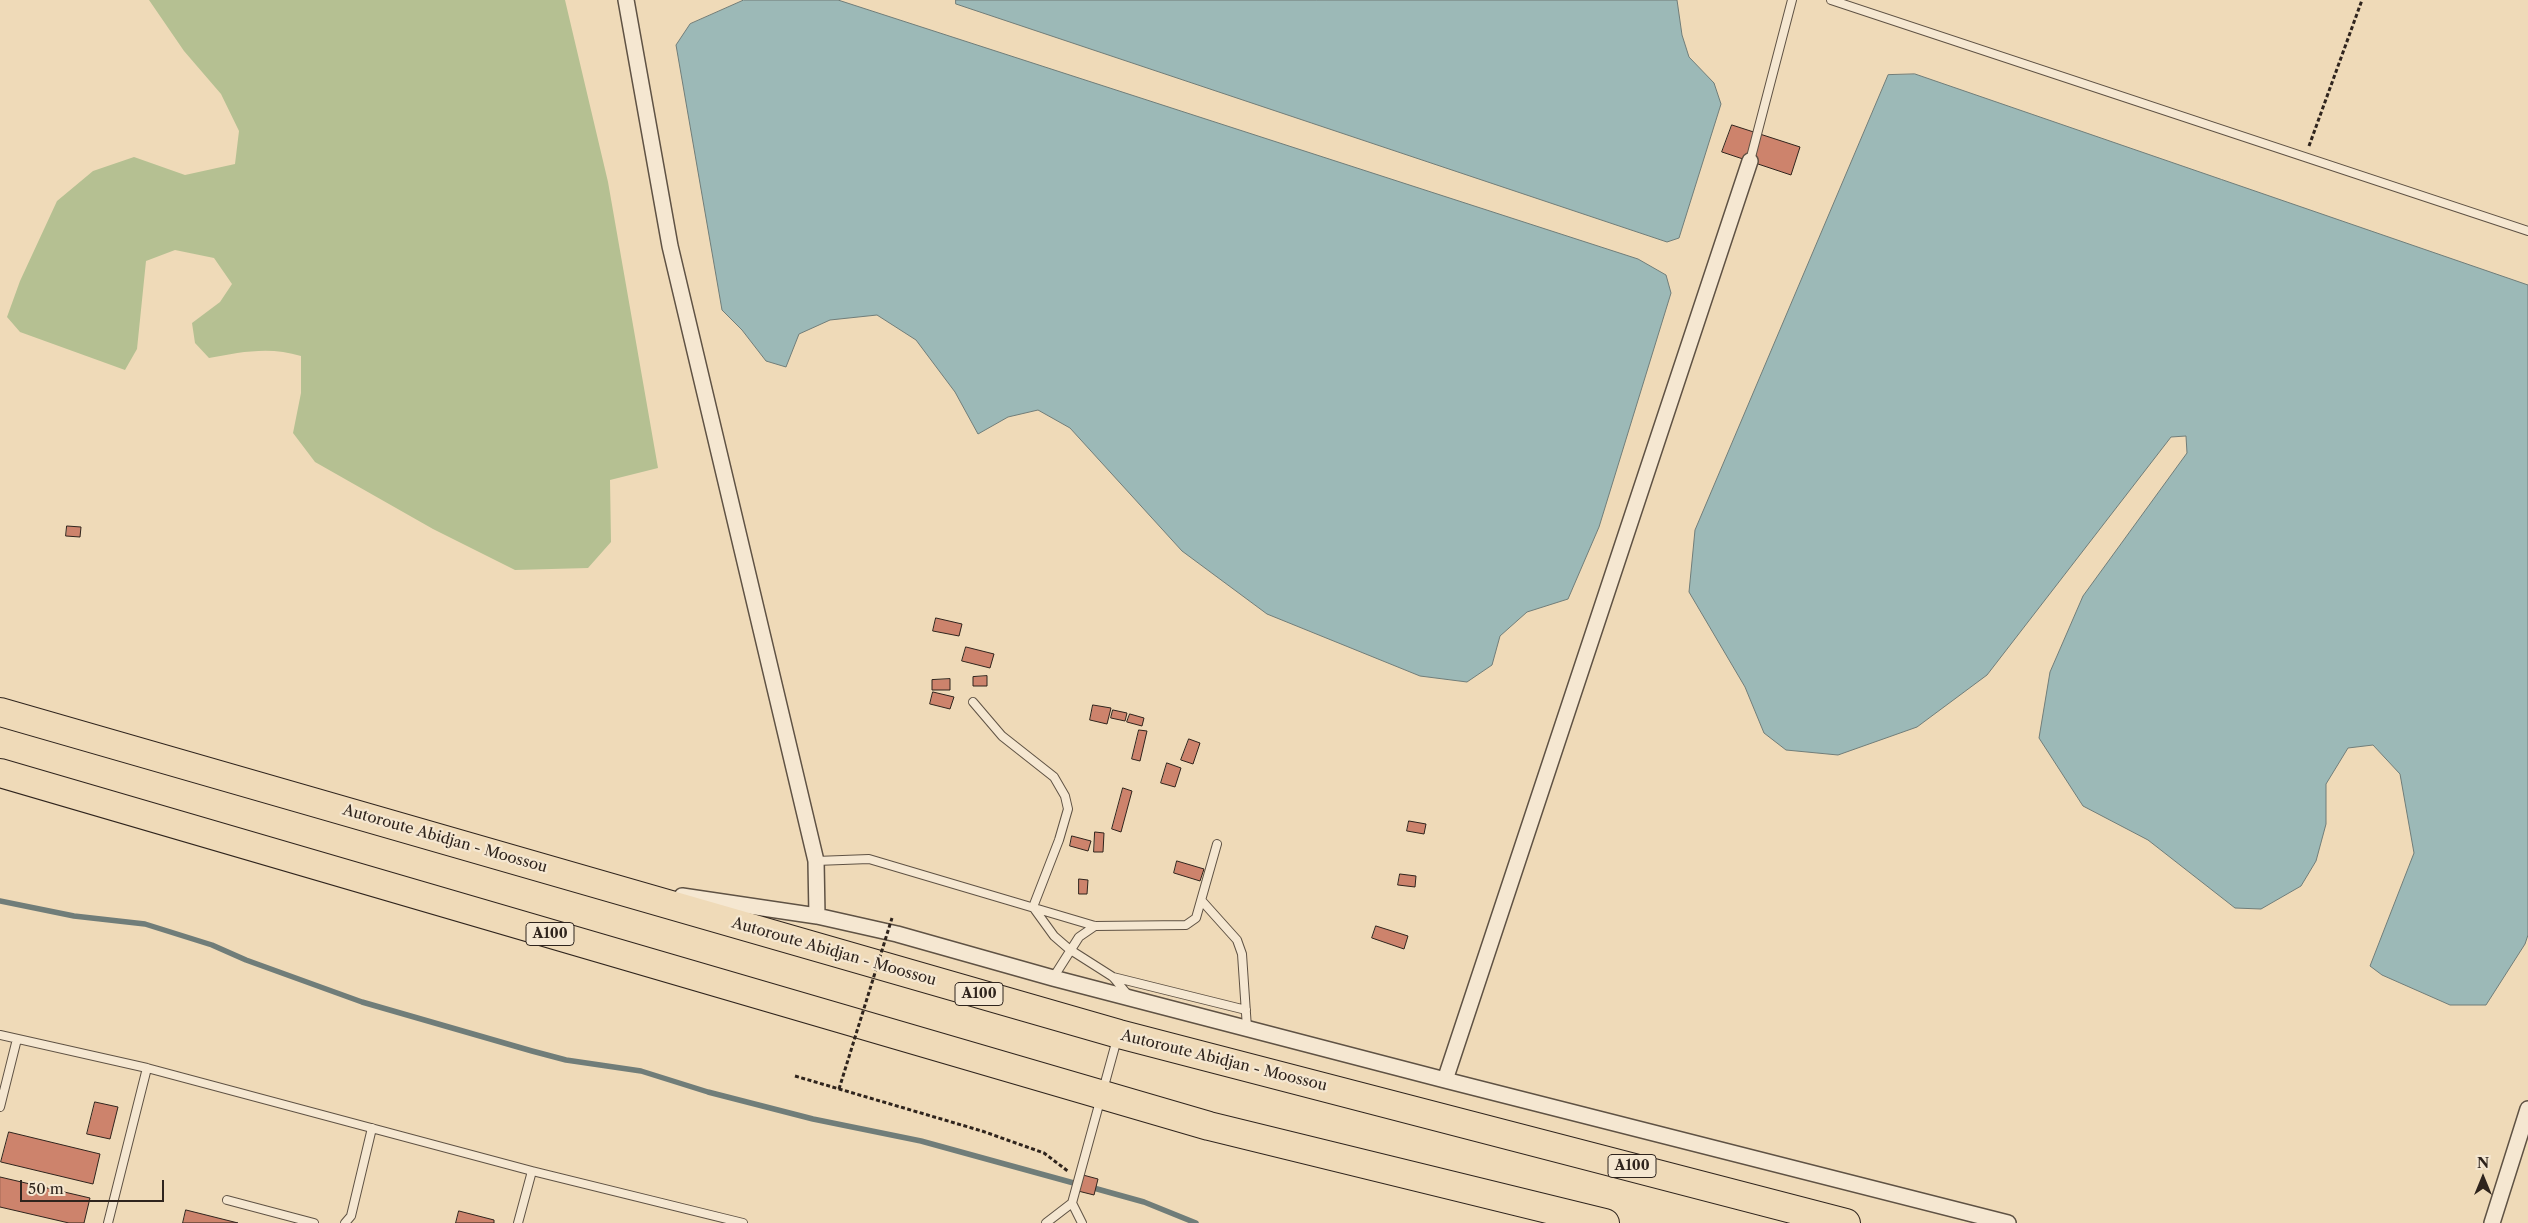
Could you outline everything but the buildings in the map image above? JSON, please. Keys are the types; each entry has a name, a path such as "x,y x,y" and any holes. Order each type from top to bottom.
{"highway":[{"name":"Autoroute Abidjan - Moossou","path":"0,712 1119,1034 1846,1223"},
{"name":"A100","path":"0,773 1209,1126 1604,1223"}],"street":[{"path":"626,0 672,255 816,861 817,916"},
{"path":"1445,1080 1750,161"},
{"path":"309,800 414,820 692,898 817,916 897,934 1053,978 1445,1080 2008,1223"},
{"path":"2492,1223 2528,1109"}],"lane":[{"path":"1750,161 1792,0"},
{"path":"1831,0 2528,231"},
{"path":"973,702 1002,736 1054,777 1066,796 1068,809 1059,840 1033,907"},
{"path":"816,861 870,859 1095,926 1186,925 1196,918 1217,844"},
{"path":"1202,901 1237,940 1245,964 1246,1028"},
{"path":"1033,907 1054,936 1069,950 1113,977 1246,1010"},
{"path":"1053,978 1079,937 1095,926"},
{"path":"1113,977 1131,998"},
{"path":"1046,1223 1072,1203 1119,1034"},
{"path":"0,1035 147,1068 532,1171 743,1223"},
{"path":"0,1106 17,1039"},
{"path":"108,1223 147,1068"},
{"path":"345,1223 351,1216 372,1128"},
{"path":"518,1223 532,1171"},
{"path":"227,1200 314,1223"},
{"path":"1072,1203 1082,1223"}],"path":[{"path":"2305,156 2362,0"},
{"path":"839,1089 892,918"},
{"path":"795,1076 910,1109 1044,1153 1078,1180"}],"green space":[{"path":"149,0 565,0 608,182 658,468 610,480 611,542 588,568 515,570 433,529 315,462 293,433 301,393 301,356 278,351 266,351 244,352 209,358 195,343 192,323 220,302 232,284 214,258 175,250 146,261 137,349 125,370 20,332 7,317 20,281 57,201 93,171 134,157 185,175 235,164 239,131 221,94 184,51"}],"water":[{"path":"744,0 838,0 1638,259 1666,275 1671,293 1599,527 1568,599 1527,612 1500,636 1492,665 1467,682 1420,676 1267,614 1182,551 1070,428 1038,410 1008,417 978,434 955,392 916,340 877,315 830,320 799,334 786,367 766,361 742,330 722,310 676,45 690,24"},
{"path":"956,0 1677,0 1682,35 1689,57 1714,83 1721,104 1679,238 1667,242 956,4"},
{"path":"1915,74 2528,285 2528,935 2525,944 2486,1005 2450,1005 2382,975 2370,966 2414,853 2400,774 2373,745 2348,748 2326,784 2326,824 2316,861 2301,886 2261,909 2235,908 2148,840 2083,806 2039,738 2050,672 2083,596 2187,453 2186,436 2171,437 1987,675 1917,727 1838,755 1786,750 1764,733 1745,687 1689,592 1695,530 1888,75"}],"waterway":[{"path":"0,901 74,916 145,924 212,945 246,960 362,1002 532,1051 566,1060 641,1071 708,1092 813,1119 921,1141 1081,1185"},
{"path":"1090,1187 1144,1202 1196,1223"}]}
